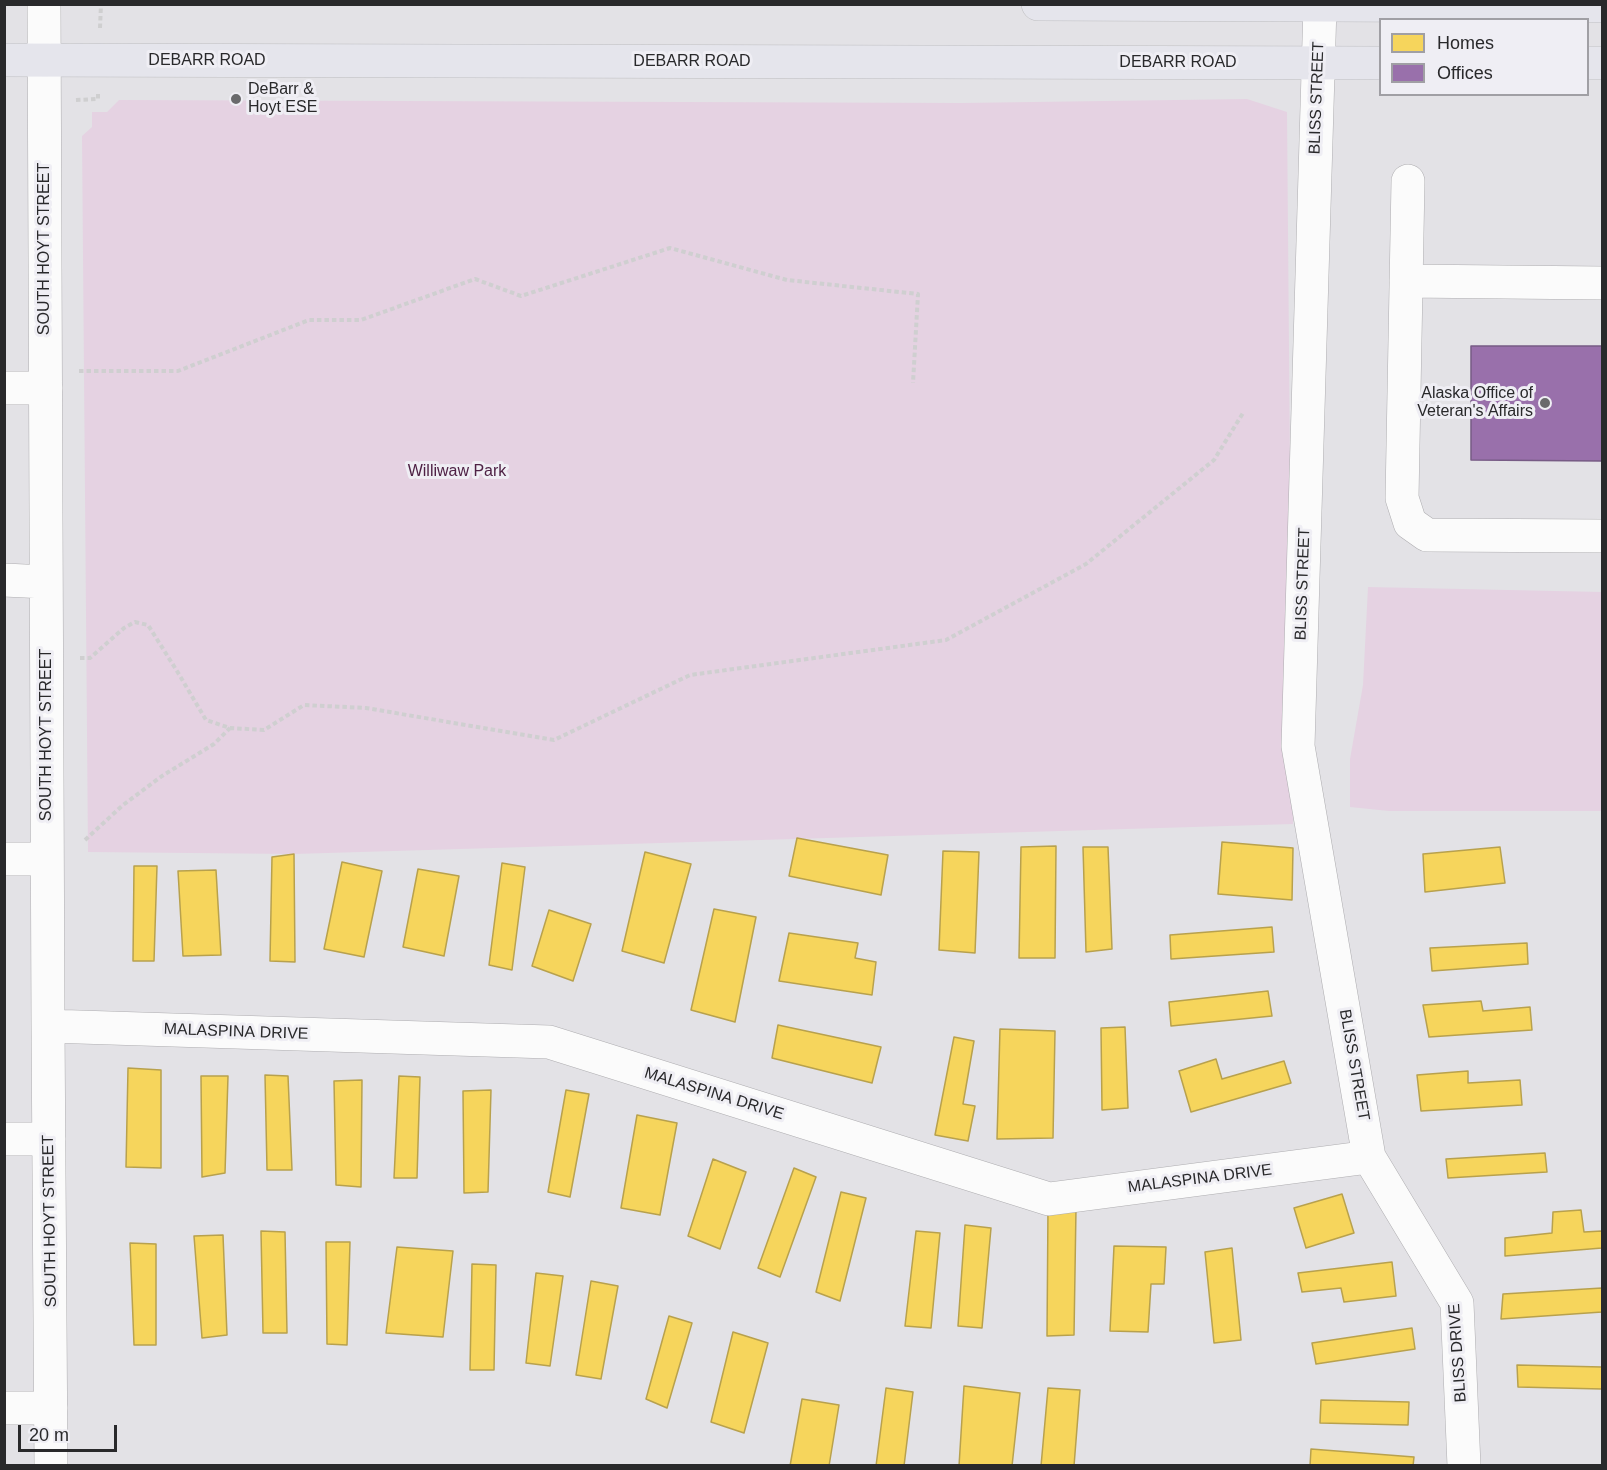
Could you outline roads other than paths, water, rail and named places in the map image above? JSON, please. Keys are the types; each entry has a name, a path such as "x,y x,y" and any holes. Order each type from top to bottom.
{"main road":[{"path":"1038,4 1602,6"},
{"name":"DEBARR ROAD","path":"4,60 1379,63"}],"street":[{"name":"SOUTH HOYT STREET","path":"44,4 51,1466"},
{"name":"BLISS STREET","path":"1320,6 1298,746 1369,1157"},
{"path":"1408,181 1402,498 1410,523 1428,535 1602,536"},
{"path":"1406,280 1602,283"},
{"path":"4,388 45,379"},
{"path":"4,580 46,582"},
{"path":"4,859 47,859"},
{"name":"MALASPINA DRIVE","path":"48,1026 549,1042 1048,1199 1369,1157"},
{"path":"4,1139 49,1139"},
{"name":"BLISS DRIVE","path":"1369,1157 1457,1303 1464,1466"},
{"path":"4,1408 51,1408"}],"place":[{"name":"DeBarr & Hoyt ESE","path":"236,99"},
{"name":"Alaska Office of Veteran's Affairs","path":"1545,403"}],"park label":[{"name":"Williwaw Park","path":"457,472"}]}
